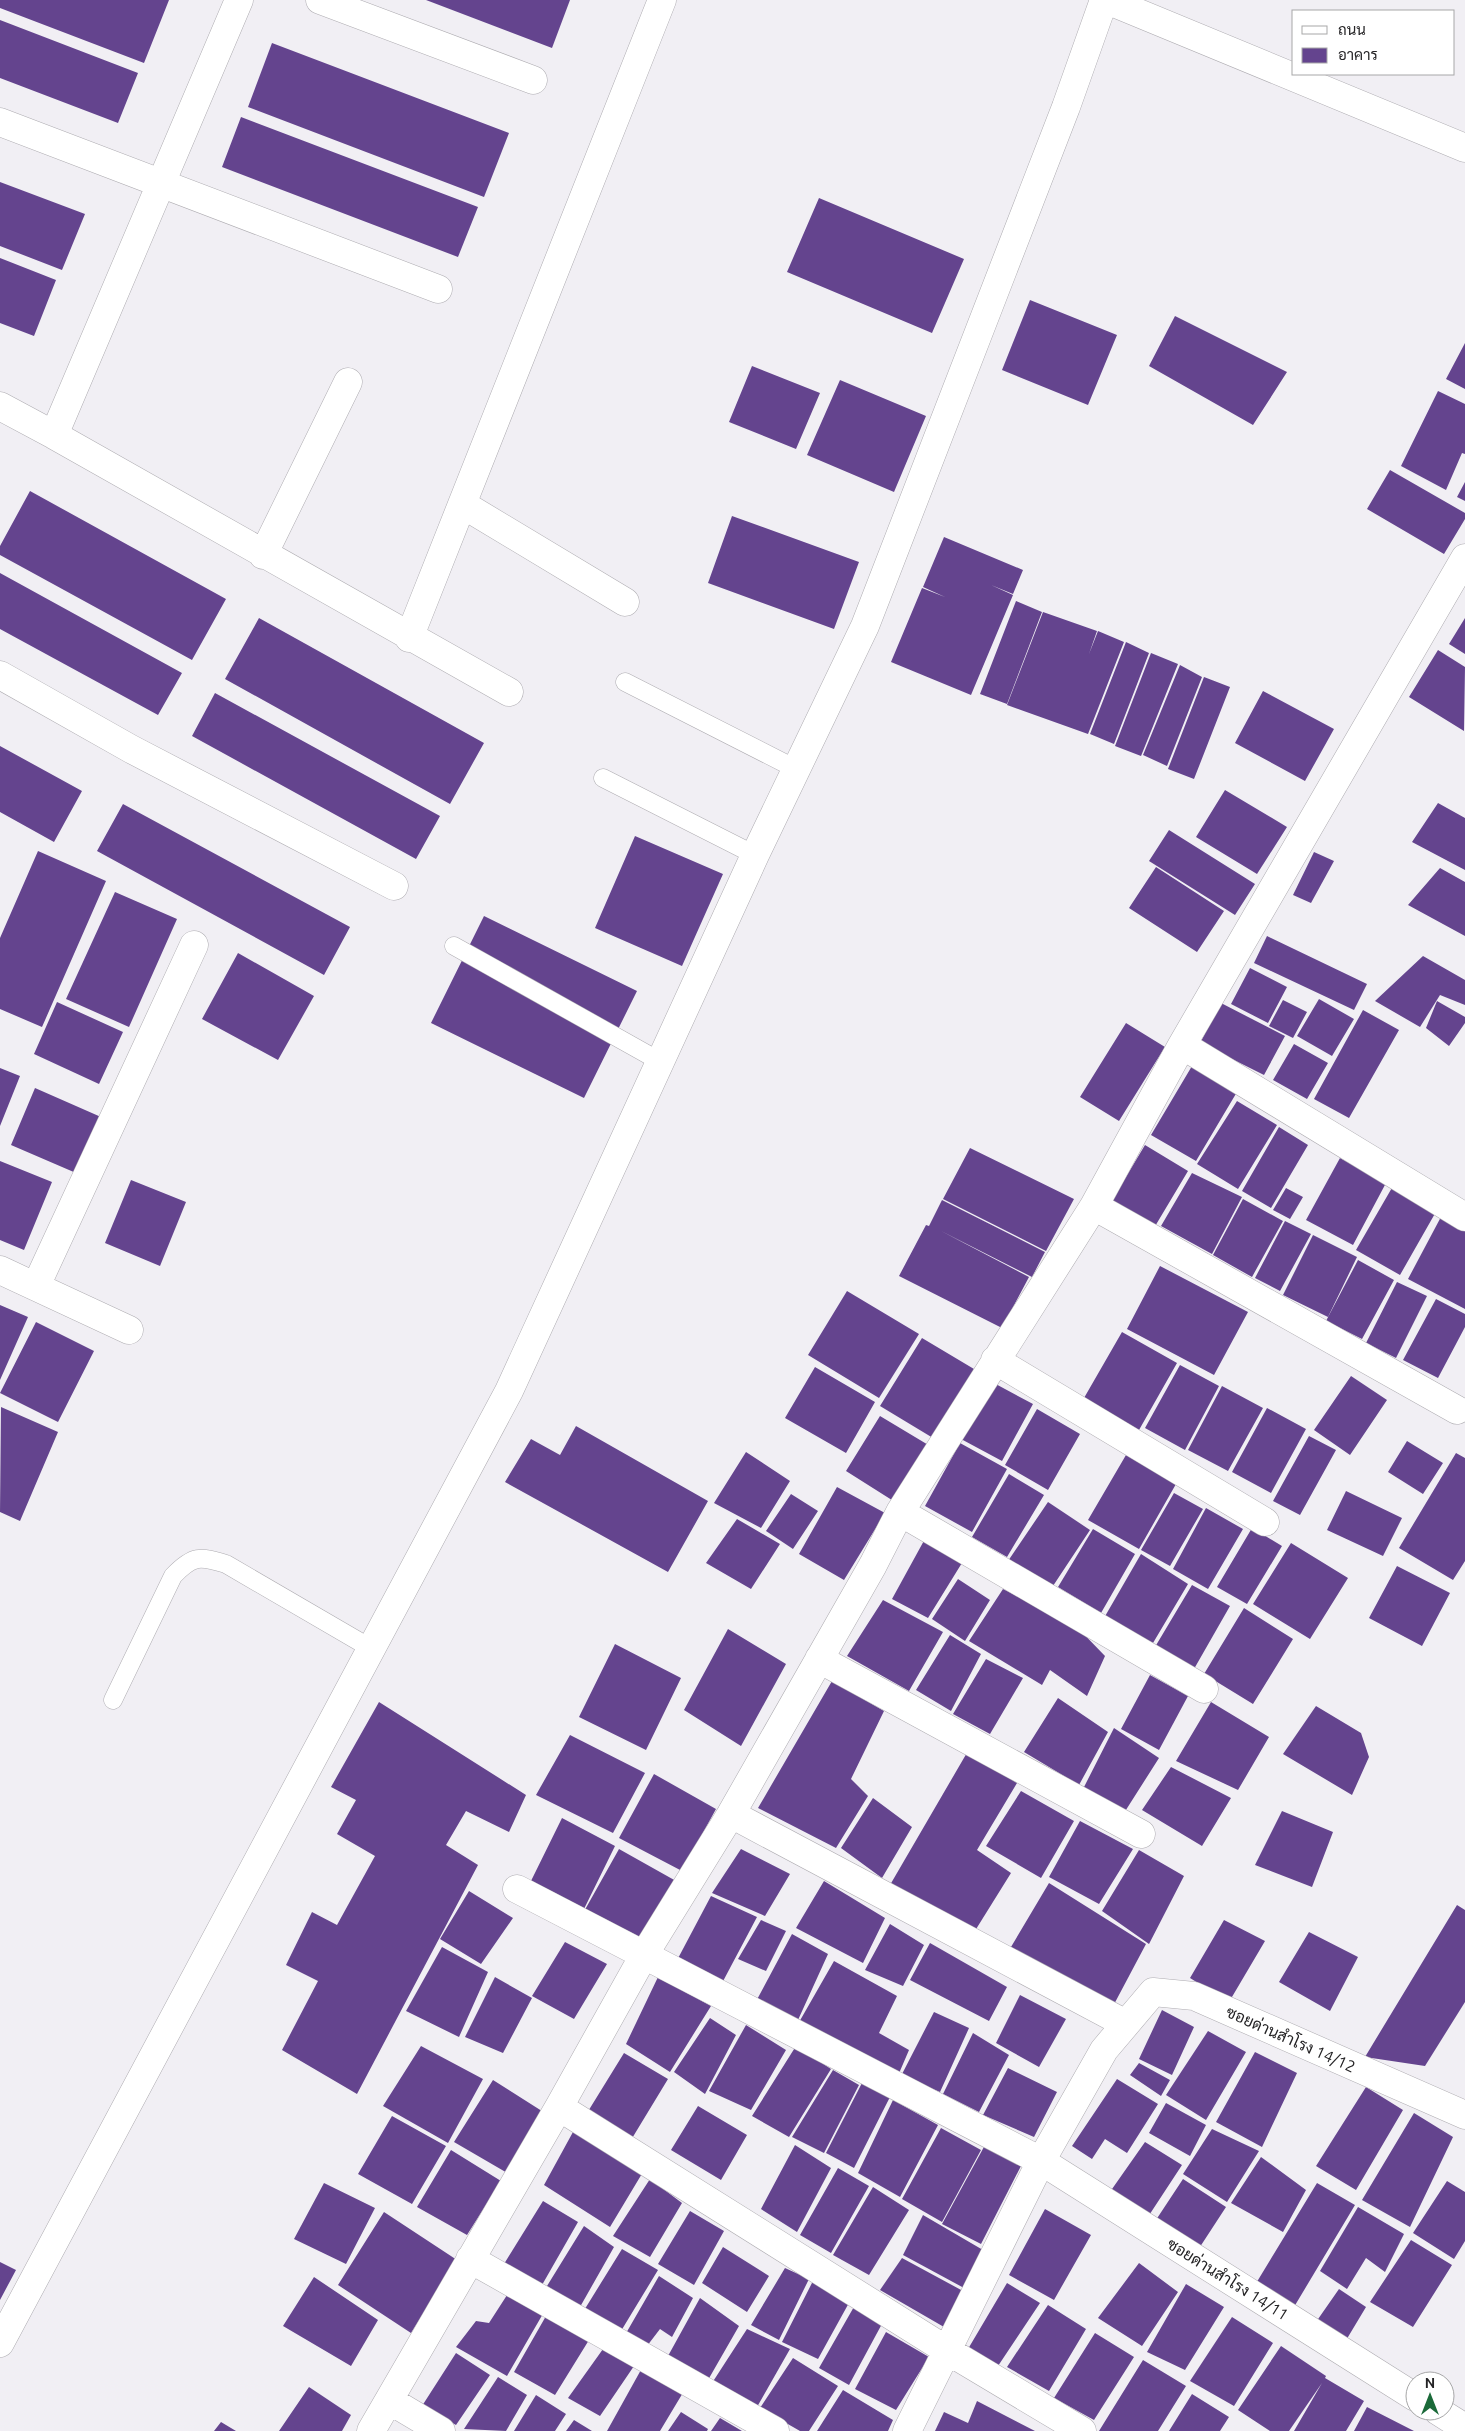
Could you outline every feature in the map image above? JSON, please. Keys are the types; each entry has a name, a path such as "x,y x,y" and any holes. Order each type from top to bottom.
{"street":[{"path":"54,435 239,0"},
{"path":"320,0 533,80"},
{"path":"409,638 662,0"},
{"path":"0,2342 509,1391 755,855 865,626 1106,0 1465,148"},
{"path":"0,122 438,289"},
{"path":"263,555 348,382"},
{"path":"0,406 409,638 509,692"},
{"path":"462,504 625,602"},
{"path":"372,2431 559,2107 644,1955 731,1814 873,1565 900,1512 1094,1206 1182,1045 1465,558"},
{"path":"0,675 132,749 394,886"},
{"path":"36,1286 194,945"},
{"path":"1182,1045 1465,1217"},
{"path":"1094,1206 1457,1410"},
{"path":"0,1270 129,1330"},
{"path":"995,1360 1265,1522"},
{"path":"900,1512 1204,1689"},
{"path":"819,1658 1141,1834"},
{"path":"731,1814 1126,2024 1104,2050 1041,2162 907,2431"},
{"name":"ซอยด่านสำโรง 14/11","path":"518,1889 1041,2162 1405,2390"},
{"name":"ซอยด่านสำโรง 14/12","path":"1126,2024 1153,1992 1194,1996 1465,2115"},
{"path":"559,2107 948,2351 1082,2431"},
{"path":"470,2260 775,2431"},
{"path":"390,2400 441,2431"},
{"path":"1454,2421 1465,2428"}],"lane":[{"path":"625,682 796,769"},
{"path":"603,778 755,855"},
{"path":"454,946 661,1062"},
{"path":"113,1700 173,1576 186,1563 202,1557 226,1564 372,1649"}],"building":[{"path":"0,0 169,0 144,63 0,8"},
{"path":"426,0 570,0 552,48"},
{"path":"0,20 138,73 118,123 0,78"},
{"path":"272,43 509,133 484,197 248,107"},
{"path":"241,117 478,207 458,257 222,167"},
{"path":"0,182 85,214 62,270 0,246"},
{"path":"819,198 964,259 932,333 787,272"},
{"path":"0,258 56,280 34,336 0,323"},
{"path":"1030,300 1117,335 1088,405 1002,370"},
{"path":"1175,316 1287,372 1253,425 1149,366"},
{"path":"1465,343 1465,389 1446,379"},
{"path":"752,366 820,393 796,449 729,422"},
{"path":"840,380 926,416 894,492 807,455"},
{"path":"1438,391 1465,404 1465,454 1462,453 1446,490 1401,466"},
{"path":"1390,470 1465,513 1465,519 1444,554 1367,509"},
{"path":"1465,482 1465,501 1457,497"},
{"path":"30,491 226,599 192,660 0,555 0,546"},
{"path":"732,516 859,562 834,629 708,583"},
{"path":"944,537 1023,570 1013,594 991,585 1013,595 971,695 891,662 922,588 945,597 923,587"},
{"path":"0,573 182,673 158,715 0,629"},
{"path":"1016,601 1042,612 1007,704 980,694"},
{"path":"1043,612 1097,631 1089,654 1098,631 1124,642 1088,734 1007,705"},
{"path":"259,618 484,743 450,804 225,679"},
{"path":"1465,618 1465,654 1449,644"},
{"path":"1126,642 1149,653 1114,744 1090,734"},
{"path":"1438,650 1465,667 1464,731 1409,697"},
{"path":"1151,653 1178,664 1141,756 1115,746"},
{"path":"1180,665 1202,677 1167,766 1143,755"},
{"path":"1204,677 1230,687 1194,779 1168,769"},
{"path":"1263,691 1334,729 1305,781 1235,743"},
{"path":"215,693 440,816 416,859 192,736"},
{"path":"0,746 82,791 54,842 0,812"},
{"path":"1225,790 1287,827 1257,874 1196,837"},
{"path":"1438,803 1465,818 1465,870 1412,842"},
{"path":"123,804 350,927 324,975 97,851"},
{"path":"1169,830 1255,884 1235,915 1149,861"},
{"path":"635,836 723,874 682,966 595,928"},
{"path":"38,851 106,881 42,1027 0,1009 0,938"},
{"path":"1314,852 1334,861 1311,903 1293,895"},
{"path":"1156,867 1224,911 1197,952 1129,908"},
{"path":"1440,868 1465,882 1465,936 1408,905"},
{"path":"115,892 177,919 129,1027 66,999"},
{"path":"484,916 637,991 584,1098 431,1023"},
{"path":"1267,936 1367,984 1354,1010 1254,963"},
{"path":"238,953 314,996 278,1060 202,1019"},
{"path":"1423,956 1465,980 1465,1005 1440,995 1420,1027 1375,1001"},
{"path":"1250,968 1287,987 1268,1023 1231,1004"},
{"path":"1319,999 1354,1019 1332,1056 1297,1036"},
{"path":"1283,1000 1307,1012 1293,1038 1269,1026"},
{"path":"1437,1001 1465,1017 1465,1023 1449,1046 1426,1028"},
{"path":"57,1002 123,1032 99,1084 34,1054"},
{"path":"1221,1003 1285,1036 1264,1075 1200,1043"},
{"path":"1363,1010 1399,1030 1349,1118 1314,1099"},
{"path":"1126,1023 1165,1047 1119,1121 1080,1097"},
{"path":"1294,1044 1328,1063 1307,1099 1273,1080"},
{"path":"1192,1066 1237,1092 1196,1161 1151,1135"},
{"path":"0,1068 20,1076 0,1126"},
{"path":"35,1088 101,1117 76,1173 11,1145"},
{"path":"1237,1101 1277,1125 1238,1189 1197,1164"},
{"path":"1279,1127 1308,1145 1271,1208 1242,1191"},
{"path":"1145,1145 1188,1171 1154,1228 1111,1202"},
{"path":"970,1148 1074,1199 1046,1251 943,1199"},
{"path":"1340,1158 1386,1183 1353,1245 1306,1220"},
{"path":"0,1161 52,1182 24,1250 0,1240"},
{"path":"1192,1173 1242,1197 1212,1254 1161,1226"},
{"path":"131,1180 186,1202 160,1266 105,1243"},
{"path":"1393,1186 1437,1210 1400,1275 1356,1250"},
{"path":"1286,1188 1303,1197 1290,1219 1273,1210"},
{"path":"1243,1199 1283,1221 1252,1277 1213,1255"},
{"path":"942,1200 1045,1252 1032,1277 941,1231 1029,1277 1002,1328 899,1276 926,1225 929,1226"},
{"path":"1442,1215 1465,1227 1465,1309 1408,1279"},
{"path":"1285,1221 1311,1234 1280,1291 1255,1278"},
{"path":"1313,1235 1357,1257 1328,1317 1283,1295"},
{"path":"1358,1260 1394,1280 1362,1339 1326,1321"},
{"path":"1160,1266 1248,1312 1214,1375 1127,1329"},
{"path":"1397,1282 1427,1296 1396,1358 1366,1343"},
{"path":"847,1291 919,1334 879,1398 808,1355"},
{"path":"1436,1299 1465,1314 1465,1327 1438,1378 1403,1360"},
{"path":"0,1305 28,1317 0,1380"},
{"path":"36,1322 94,1351 58,1422 0,1393"},
{"path":"1122,1332 1177,1363 1139,1430 1084,1398"},
{"path":"922,1338 974,1369 933,1438 880,1406"},
{"path":"1180,1365 1219,1386 1185,1450 1145,1428"},
{"path":"815,1367 875,1402 846,1453 785,1418"},
{"path":"1351,1376 1387,1400 1350,1455 1314,1430"},
{"path":"992,1382 1033,1404 1002,1461 961,1439"},
{"path":"1222,1386 1263,1408 1228,1471 1188,1450"},
{"path":"1,1407 58,1432 20,1521 0,1512"},
{"path":"1267,1408 1306,1429 1271,1493 1232,1472"},
{"path":"1037,1409 1080,1434 1048,1490 1005,1465"},
{"path":"880,1416 930,1446 895,1502 846,1471"},
{"path":"576,1426 708,1501 668,1572 505,1482 531,1439 560,1455"},
{"path":"1309,1436 1336,1450 1300,1515 1273,1501"},
{"path":"1407,1441 1443,1463 1423,1494 1388,1472"},
{"path":"960,1443 1007,1469 972,1532 925,1506"},
{"path":"746,1452 790,1481 761,1528 714,1503"},
{"path":"1456,1453 1465,1458 1465,1561 1453,1580 1399,1548"},
{"path":"1126,1455 1176,1484 1139,1549 1088,1520"},
{"path":"1009,1474 1044,1495 1007,1557 972,1537"},
{"path":"837,1487 885,1513 844,1580 799,1554"},
{"path":"1346,1491 1402,1518 1383,1556 1327,1530"},
{"path":"1174,1493 1203,1509 1170,1566 1141,1550"},
{"path":"791,1494 818,1511 793,1549 766,1531"},
{"path":"1048,1502 1090,1530 1051,1589 1008,1561"},
{"path":"1206,1508 1243,1529 1208,1589 1173,1569"},
{"path":"737,1519 780,1544 751,1589 706,1563"},
{"path":"1252,1528 1282,1546 1247,1604 1217,1587"},
{"path":"1093,1529 1135,1554 1101,1613 1058,1587"},
{"path":"926,1537 965,1558 928,1618 892,1599"},
{"path":"1291,1543 1348,1578 1310,1639 1253,1604"},
{"path":"1141,1554 1188,1584 1153,1643 1104,1618"},
{"path":"1397,1566 1450,1593 1422,1646 1369,1618"},
{"path":"958,1579 990,1600 965,1641 932,1619"},
{"path":"1192,1585 1230,1606 1194,1669 1155,1647"},
{"path":"1003,1589 1074,1624 1105,1656 1087,1696 1050,1670 1042,1685 969,1641"},
{"path":"883,1600 943,1632 909,1691 847,1656"},
{"path":"1244,1608 1293,1639 1253,1704 1204,1674"},
{"path":"728,1629 786,1664 741,1746 684,1710"},
{"path":"950,1635 981,1654 951,1711 916,1690"},
{"path":"615,1644 681,1678 646,1750 579,1717"},
{"path":"986,1659 1023,1678 990,1734 953,1714"},
{"path":"1150,1675 1188,1696 1159,1750 1121,1729"},
{"path":"832,1681 884,1711 851,1779 868,1796 836,1848 758,1808"},
{"path":"1058,1698 1108,1732 1079,1785 1024,1752"},
{"path":"379,1702 526,1795 509,1832 466,1811 446,1845 478,1865 357,2094 282,2050 318,1981 286,1965 312,1912 337,1925 375,1856 337,1834 356,1800 331,1787"},
{"path":"1211,1702 1269,1737 1238,1790 1176,1761"},
{"path":"1316,1706 1361,1733 1369,1757 1352,1795 1283,1754"},
{"path":"1114,1728 1159,1758 1124,1813 1083,1789"},
{"path":"570,1735 645,1773 613,1833 536,1795"},
{"path":"968,1751 1017,1783 977,1850 1011,1873 973,1934 890,1885"},
{"path":"1171,1767 1231,1798 1202,1846 1142,1810"},
{"path":"654,1774 716,1809 682,1871 619,1838"},
{"path":"1021,1791 1074,1821 1041,1878 986,1846"},
{"path":"873,1798 912,1827 882,1878 841,1848"},
{"path":"1282,1811 1333,1832 1312,1887 1255,1865"},
{"path":"562,1818 615,1846 583,1911 530,1883"},
{"path":"1080,1821 1133,1849 1099,1904 1049,1877"},
{"path":"619,1849 676,1881 640,1946 582,1915"},
{"path":"741,1849 790,1874 765,1916 712,1893"},
{"path":"1139,1850 1184,1876 1149,1944 1102,1911"},
{"path":"824,1881 885,1918 863,1963 796,1928"},
{"path":"1049,1883 1146,1944 1111,2010 1008,1952"},
{"path":"469,1891 513,1918 481,1964 440,1939"},
{"path":"711,1896 757,1917 721,1985 675,1964"},
{"path":"1457,1905 1465,1910 1465,2002 1425,2066 1365,2057"},
{"path":"761,1920 786,1931 766,1971 738,1959"},
{"path":"1224,1920 1265,1941 1229,2002 1190,1978"},
{"path":"890,1924 924,1945 903,1986 865,1970"},
{"path":"1309,1932 1358,1957 1330,2011 1279,1982"},
{"path":"792,1934 828,1954 798,2020 753,2007"},
{"path":"565,1942 607,1964 574,2019 532,1996"},
{"path":"930,1943 1007,1987 989,2021 910,1980"},
{"path":"442,1947 488,1972 459,2037 406,2011"},
{"path":"834,1961 897,1996 879,2033 909,2050 897,2078 798,2024"},
{"path":"495,1977 532,1998 503,2053 465,2037"},
{"path":"658,1977 711,2006 670,2072 626,2044"},
{"path":"1020,1995 1066,2019 1039,2067 996,2043"},
{"path":"1162,2010 1194,2027 1172,2075 1139,2059"},
{"path":"934,2012 969,2028 940,2092 901,2076"},
{"path":"710,2018 736,2035 705,2094 674,2072"},
{"path":"746,2025 786,2050 751,2110 709,2091"},
{"path":"1208,2031 1246,2052 1206,2120 1166,2095"},
{"path":"973,2033 1009,2055 979,2112 943,2094"},
{"path":"421,2046 483,2079 448,2143 383,2106"},
{"path":"796,2046 831,2069 789,2137 752,2116"},
{"path":"1255,2052 1297,2073 1262,2147 1216,2122"},
{"path":"624,2053 668,2079 631,2140 587,2113"},
{"path":"1139,2063 1170,2080 1161,2096 1130,2075"},
{"path":"1008,2068 1057,2092 1034,2137 983,2115"},
{"path":"833,2070 859,2085 824,2153 792,2137"},
{"path":"1117,2079 1158,2104 1127,2153 1105,2139 1092,2159 1072,2146"},
{"path":"493,2080 545,2113 509,2174 454,2142"},
{"path":"863,2081 890,2097 854,2168 826,2153"},
{"path":"1366,2087 1403,2110 1356,2190 1316,2166"},
{"path":"893,2100 938,2125 900,2197 858,2173"},
{"path":"1166,2103 1206,2125 1190,2156 1149,2133"},
{"path":"698,2106 747,2135 721,2180 671,2150"},
{"path":"1414,2113 1453,2137 1410,2227 1362,2200"},
{"path":"392,2116 446,2146 412,2204 358,2174"},
{"path":"941,2128 981,2150 942,2222 902,2199"},
{"path":"1212,2129 1259,2151 1227,2202 1183,2174"},
{"path":"573,2132 646,2167 610,2227 544,2185"},
{"path":"1145,2142 1182,2165 1142,2226 1105,2199"},
{"path":"795,2145 831,2168 797,2232 761,2209"},
{"path":"985,2145 1021,2166 981,2244 942,2224"},
{"path":"451,2150 501,2181 467,2235 417,2207"},
{"path":"1261,2157 1306,2190 1283,2232 1231,2203"},
{"path":"838,2168 869,2186 831,2253 800,2235"},
{"path":"650,2179 682,2203 650,2257 613,2236"},
{"path":"1183,2179 1226,2207 1196,2253 1150,2229"},
{"path":"1447,2181 1465,2192 1465,2241 1454,2259 1413,2233"},
{"path":"324,2183 375,2208 346,2264 294,2239"},
{"path":"1317,2183 1355,2205 1294,2307 1255,2285"},
{"path":"873,2187 909,2210 869,2275 833,2255"},
{"path":"543,2201 578,2222 542,2285 504,2264"},
{"path":"1358,2207 1404,2234 1385,2272 1366,2258 1347,2289 1320,2271"},
{"path":"1045,2209 1091,2235 1054,2300 1009,2275"},
{"path":"690,2211 724,2231 694,2285 658,2264"},
{"path":"384,2212 457,2260 411,2333 338,2285"},
{"path":"923,2215 983,2250 964,2288 903,2255"},
{"path":"584,2226 614,2247 580,2307 547,2286"},
{"path":"1411,2240 1452,2265 1413,2327 1370,2302"},
{"path":"723,2247 769,2276 747,2312 702,2283"},
{"path":"622,2249 658,2270 621,2331 583,2312"},
{"path":"902,2258 963,2291 944,2327 880,2290"},
{"path":"0,2262 16,2270 0,2300"},
{"path":"1139,2263 1178,2292 1142,2346 1098,2318"},
{"path":"785,2268 809,2279 779,2340 751,2325"},
{"path":"659,2276 693,2298 672,2337 660,2329 647,2346 625,2335"},
{"path":"314,2277 378,2320 351,2366 283,2326"},
{"path":"814,2279 850,2301 818,2359 782,2342"},
{"path":"1007,2283 1040,2303 998,2366 968,2349"},
{"path":"1186,2284 1224,2307 1185,2370 1147,2352"},
{"path":"1339,2289 1366,2307 1345,2342 1316,2322"},
{"path":"509,2292 544,2312 507,2376 456,2347 476,2321 489,2323"},
{"path":"700,2298 739,2326 708,2380 668,2356"},
{"path":"855,2305 883,2322 849,2385 819,2368"},
{"path":"1048,2305 1086,2329 1049,2391 1007,2367"},
{"path":"546,2316 589,2340 555,2395 514,2372"},
{"path":"1232,2317 1273,2343 1234,2406 1190,2381"},
{"path":"747,2329 790,2349 757,2407 712,2383"},
{"path":"886,2332 929,2357 896,2410 855,2389"},
{"path":"1095,2333 1134,2357 1094,2420 1054,2398"},
{"path":"1281,2346 1326,2376 1325,2378 1364,2401 1346,2431 1294,2431 1322,2383 1289,2431 1270,2431 1238,2410"},
{"path":"603,2349 634,2366 600,2416 568,2398"},
{"path":"456,2353 490,2375 456,2425 422,2406"},
{"path":"793,2358 838,2386 809,2431 800,2431 760,2408"},
{"path":"1143,2360 1186,2386 1158,2431 1099,2431"},
{"path":"642,2368 684,2391 660,2431 607,2431"},
{"path":"498,2377 527,2395 506,2431 464,2429"},
{"path":"309,2387 351,2415 342,2431 279,2431"},
{"path":"843,2390 893,2420 888,2431 817,2431"},
{"path":"1192,2394 1229,2417 1220,2431 1169,2431"},
{"path":"536,2395 566,2414 555,2431 514,2431"},
{"path":"977,2401 1035,2431 935,2431 944,2412 968,2423"},
{"path":"1367,2407 1414,2431 1354,2431"},
{"path":"681,2412 708,2429 707,2431 668,2431"},
{"path":"720,2418 742,2431 711,2431"},
{"path":"574,2420 592,2431 566,2431"},
{"path":"221,2422 236,2431 214,2431"}]}
